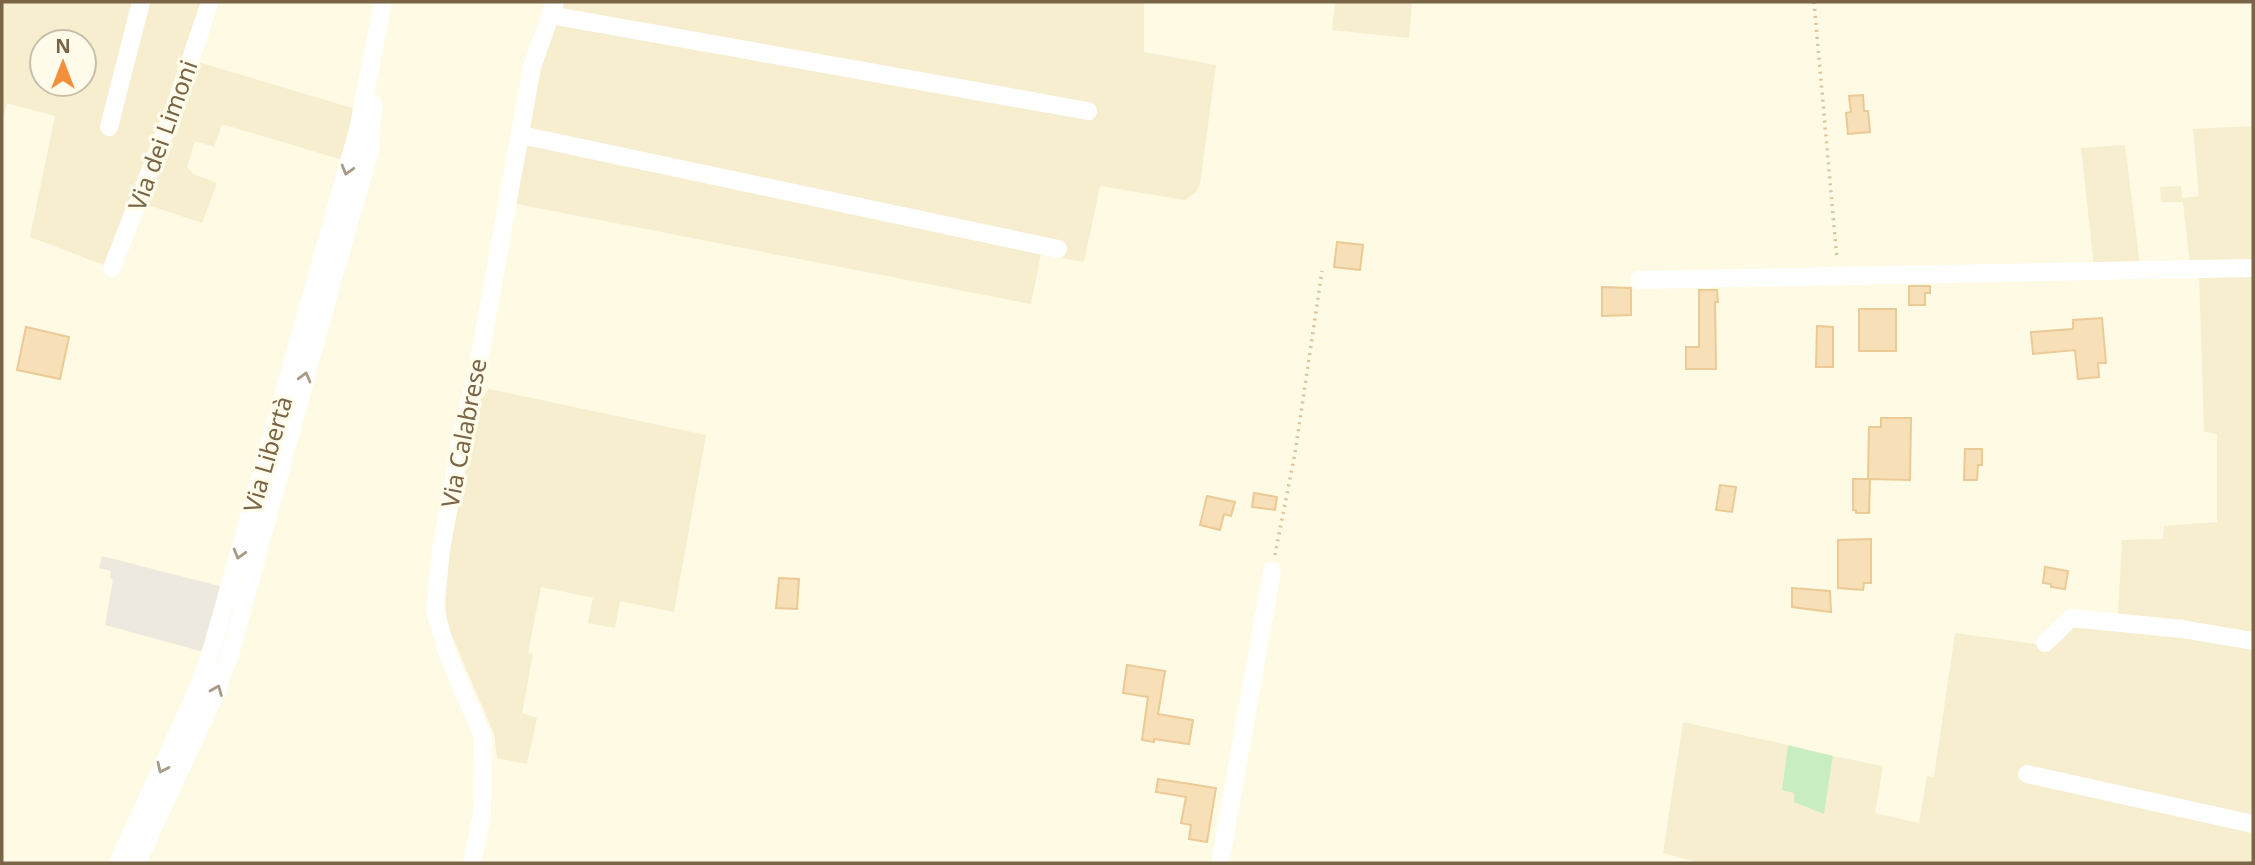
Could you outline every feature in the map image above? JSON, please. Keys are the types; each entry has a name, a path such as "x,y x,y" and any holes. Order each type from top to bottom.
{"street":[{"path":"109,127 141,2"},
{"name":"Via dei Limoni","path":"112,268 173,112 210,2"},
{"name":"Via Libertà","path":"118,863 201,682 319,298 370,150 378,32 383,2"},
{"path":"552,8 1088,111"},
{"name":"Via Calabrese","path":"472,863 482,814 483,737 446,650 435,609 450,497 477,372 533,67 552,8"},
{"path":"521,135 1058,249"},
{"path":"1639,280 2253,268"},
{"name":"Via Libertà","path":"137,863 218,688 231,651 319,298"},
{"path":"1220,863 1272,571"},
{"path":"2045,643 2071,618 2182,629 2253,640"},
{"path":"213,645 231,651"},
{"path":"2027,774 2253,824"}],"path":[{"path":"1814,2 1839,276"},
{"path":"1272,571 1295,453 1322,271"}],"shaded area":[{"path":"2,2 220,2 198,62 359,110 346,161 222,124 214,147 195,141 187,167 193,174 217,183 202,223 145,204 117,270 30,237 55,116 7,103 4,114"},
{"path":"548,2 1144,2 1144,52 1216,65 1200,184 1196,192 1185,200 1100,186 1084,262 1041,254 1031,304 501,201"},
{"path":"1335,2 1412,2 1409,38 1332,30"},
{"path":"2253,126 2253,263 2190,265 2183,202 2161,202 2160,187 2181,186 2182,198 2199,196 2193,129"},
{"path":"2125,145 2140,265 2094,267 2081,148"},
{"path":"2253,271 2253,863 1701,863 1663,853 1683,722 1788,745 1782,789 1794,793 1824,814 1833,756 1883,766 1875,813 1919,823 1927,776 1934,777 1955,633 2036,644 2067,611 2118,615 2122,540 2163,539 2164,526 2217,522 2217,434 2204,432 2199,273"},
{"path":"489,389 706,435 674,612 620,601 615,628 588,623 593,598 541,587 528,653 533,654 522,713 537,718 527,764 497,758 494,734 446,622 445,593 449,552 480,400"},
{"path":"102,556 223,587 204,652 105,625 113,580 110,578 111,571 99,568"}],"green space":[{"path":"1788,745 1833,756 1824,814 1794,802 1794,793 1782,790"}],"building":[{"path":"1863,95 1870,132 1848,134 1846,113 1851,112 1849,96"},
{"path":"1337,242 1363,245 1360,270 1334,267"},
{"path":"1909,286 1930,286 1930,293 1925,293 1925,305 1909,305"},
{"path":"1602,287 1631,288 1631,315 1602,316"},
{"path":"1699,290 1717,290 1716,369 1686,369 1686,347 1699,347"},
{"path":"1859,309 1896,309 1896,351 1859,351"},
{"path":"2102,318 2106,363 2098,363 2099,377 2078,379 2075,350 2033,354 2031,332 2073,329 2073,320"},
{"path":"1817,326 1833,327 1833,367 1816,367"},
{"path":"26,327 69,337 60,379 17,370"},
{"path":"1881,418 1911,418 1910,480 1870,479 1869,513 1856,513 1856,510 1853,510 1853,479 1868,479 1869,427 1881,427"},
{"path":"1965,449 1982,449 1982,465 1978,465 1977,480 1964,480"},
{"path":"1720,485 1736,487 1732,512 1716,510"},
{"path":"1254,493 1277,497 1275,510 1252,507"},
{"path":"1207,496 1235,502 1231,516 1224,514 1220,530 1200,525"},
{"path":"1871,539 1871,583 1864,583 1863,590 1838,588 1838,540"},
{"path":"2045,567 2068,571 2065,589 2043,583"},
{"path":"779,578 799,579 797,609 776,608"},
{"path":"1792,588 1830,591 1831,612 1792,607"},
{"path":"1127,665 1165,671 1158,714 1193,720 1189,744 1142,740 1148,697 1123,693"},
{"path":"1158,779 1216,788 1207,842 1189,839 1191,825 1181,823 1186,797 1156,792"}]}
